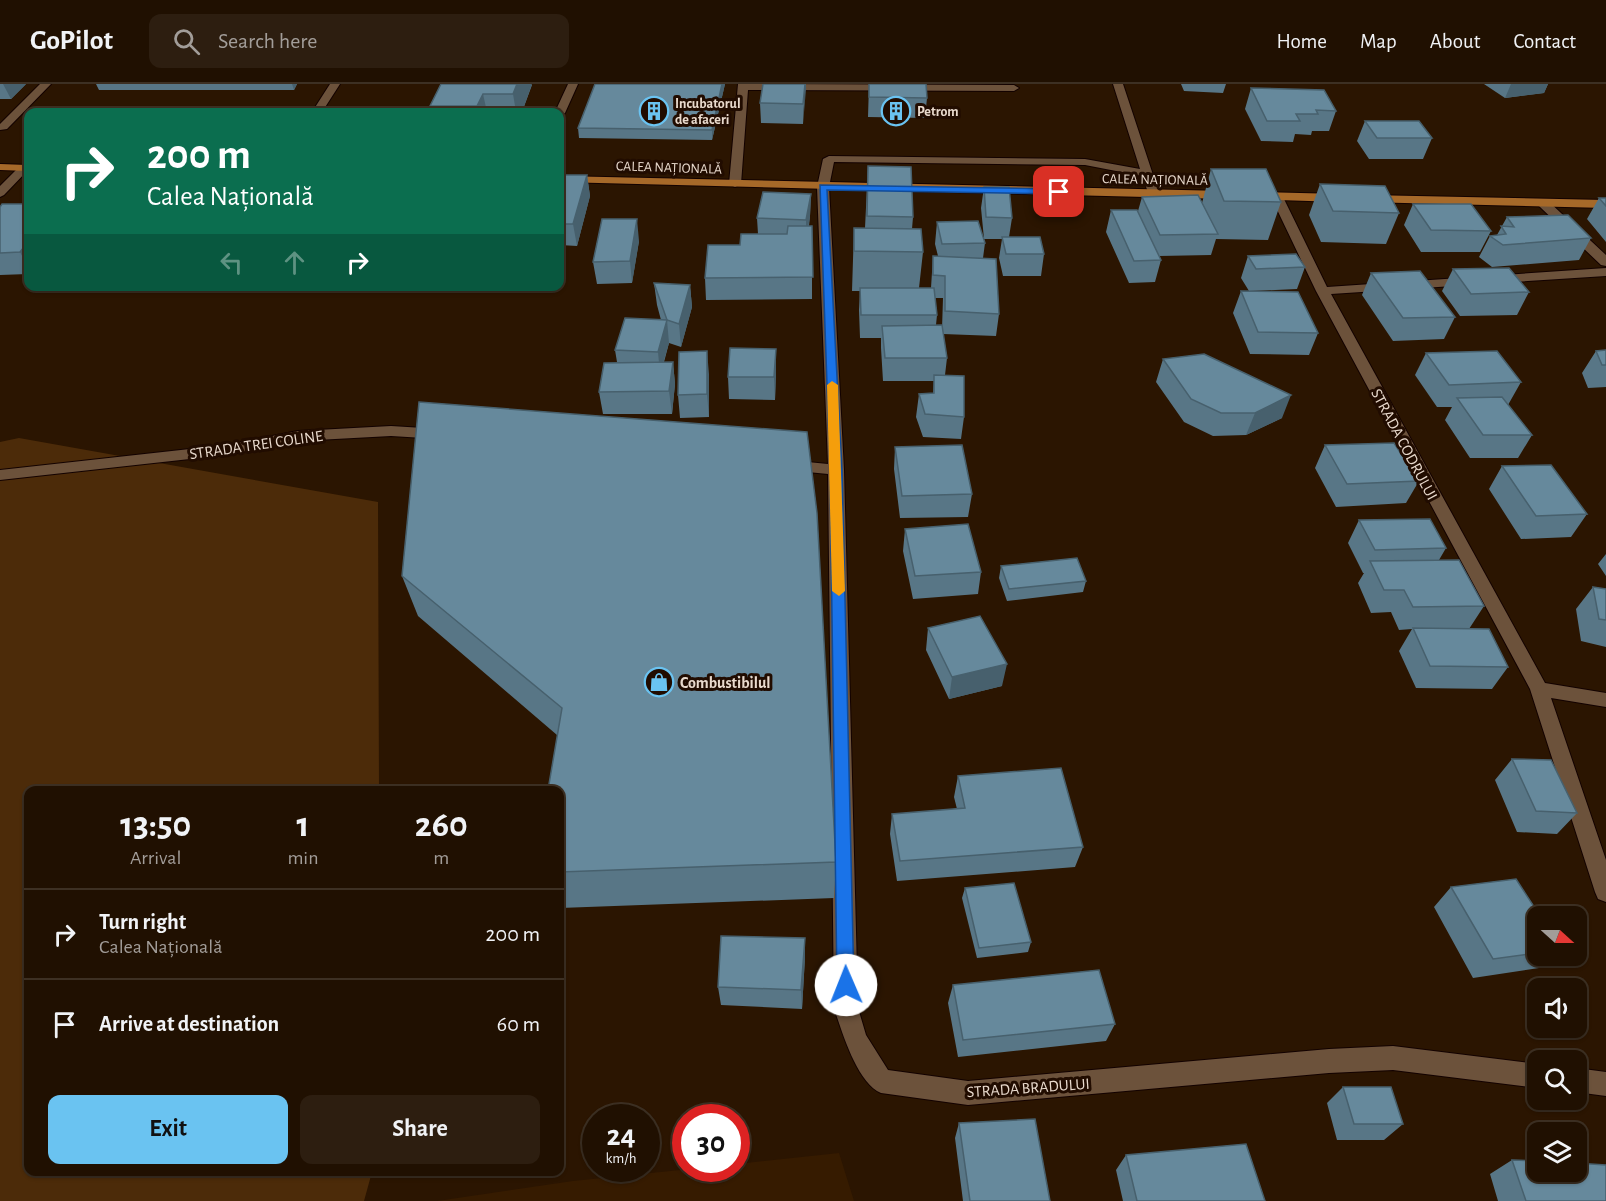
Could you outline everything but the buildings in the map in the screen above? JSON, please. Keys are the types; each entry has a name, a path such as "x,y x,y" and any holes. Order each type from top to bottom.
{"main road":[{"path":"0,167 24,168"},
{"name":"CALEA NAȚIONALĂ","path":"564,179 1606,204"}],"street":[{"path":"0,127 3,127 45,84"},
{"path":"320,108 335,84"},
{"path":"562,108 573,84"},
{"path":"1118,84 1153,194"},
{"path":"735,184 743,85 1014,88"},
{"name":"STRADA BRADULUI","path":"1147,174 1085,162 829,159 823,187 836,470 846,1008 856,1040 880,1081 968,1093 1329,1061 1393,1058 1527,1075"},
{"path":"0,193 24,170"},
{"name":"STRADA CODRULUI","path":"1276,196 1323,291 1539,689 1606,892"},
{"path":"1543,203 1606,262"},
{"path":"1323,291 1606,272"},
{"name":"STRADA TREI COLINE","path":"0,475 226,450 298,436 391,431 461,435"},
{"path":"766,463 836,470"},
{"path":"1539,689 1606,700"},
{"path":"1587,1081 1606,1084"}],"shaded area":[{"path":"19,438 378,502 379,786 24,786 24,1176 371,1176 364,1201 0,1201 0,442"},
{"path":"839,1153 854,1201 437,1201 582,1180 582,1182 660,1182 660,1172 672,1171 672,1182 750,1182 750,1163"}],"slow traffic":[{"path":"832,385 839,591"}],"place":[{"name":"Incubatorul de afaceri","path":"654,111"},
{"name":"Petrom","path":"896,111"},
{"name":"Combustibilul","path":"659,682"}],"route":[{"path":"846,985 836,470 823,187 1059,192"}]}
